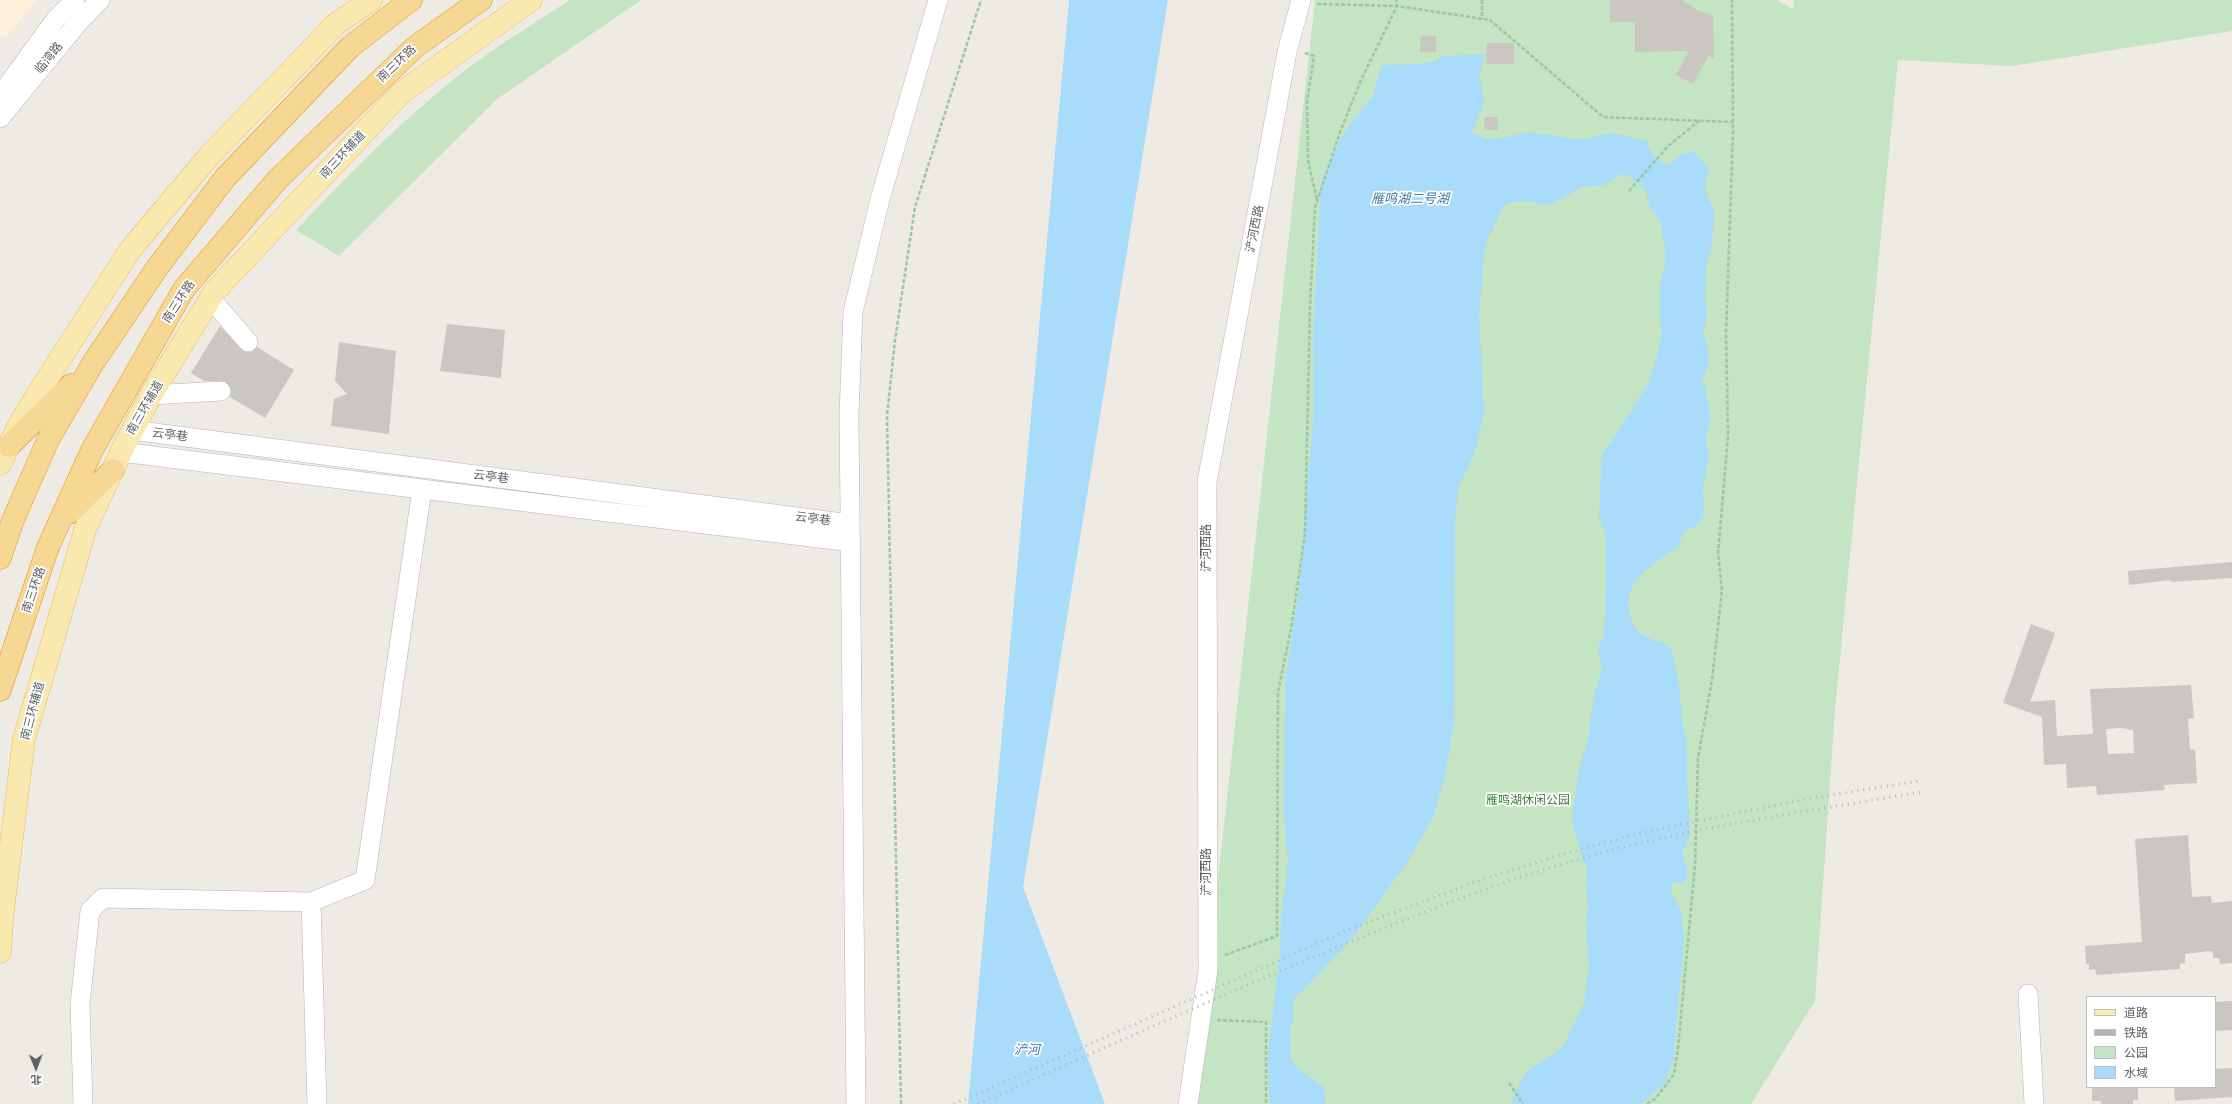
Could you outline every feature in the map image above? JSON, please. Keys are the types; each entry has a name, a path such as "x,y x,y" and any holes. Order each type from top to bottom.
{"highway":[{"path":"0,558 13,520 49,438 93,363 157,268 225,178 350,47 411,0"},
{"name":"南三环路","path":"0,690 48,547 92,450 184,289 278,179 414,47 481,0"},
{"path":"4,455 93,363"},
{"path":"60,522 117,461"}],"main road":[{"path":"4,455 42,387 130,250 209,156 336,24 371,0"},
{"name":"南三环辅道","path":"0,952 2,918 24,739 86,527 132,430 151,395 213,295 401,93 530,0"}],"street":[{"name":"临湾路","path":"0,96 56,19 75,0"},
{"name":"临湾路","path":"0,118 13,77 78,23 100,0"},
{"path":"856,1104 849,415 853,312 880,199 938,0"},
{"name":"浐河西路","path":"1188,1104 1208,961 1207,482 1288,48 1300,2"},
{"path":"213,295 248,342"},
{"path":"151,395 221,391"},
{"name":"云亭巷","path":"132,430 850,533"},
{"path":"117,461 422,489 850,533"},
{"path":"83,1104 80,1004 90,911 103,898 311,902 365,880 422,489"},
{"path":"311,902 317,1104"},
{"path":"2028,994 2034,1104"}],"path":[{"path":"901,1104 887,416 895,340 915,207 981,0"},
{"path":"1208,961 1277,936 1278,692 1292,624 1305,533 1310,306 1315,208 1343,126 1397,6 1396,0"},
{"path":"1482,0 1482,19"},
{"path":"1647,1104 1656,1098 1674,1074 1678,1048 1695,866 1698,758 1712,680 1722,590 1718,553 1728,436 1726,334 1733,122 1732,0"},
{"path":"1300,2 1397,6 1490,20 1603,117 1733,122"},
{"path":"1288,48 1314,56 1307,102 1308,161 1317,201"},
{"path":"1629,191 1668,146 1699,121"},
{"path":"1200,1020 1266,1022 1266,1104"},
{"path":"1509,1083 1523,1104"}],"shaded area":[{"path":"0,0 38,0 5,37 0,35"}],"green space":[{"path":"570,0 641,0 497,99 339,256 296,230 363,161 436,94 486,55"},
{"name":"雁鸣湖休闲公园","path":"1315,0 1777,0 1793,9 1794,0 2232,0 2232,30 2226,32 2012,66 1898,60 1835,710 1815,1001 1751,1104 1188,1104 1208,970"}],"water":[{"name":"浐河","path":"1069,0 1168,0 1023,887 1105,1104 968,1104"},
{"name":"雁鸣湖二号湖","path":"1486,54 1479,75 1484,101 1472,133 1488,139 1509,137 1528,132 1574,139 1591,138 1611,133 1647,141 1654,156 1665,164 1669,165 1679,156 1692,151 1701,158 1708,168 1704,188 1714,211 1712,243 1706,269 1705,303 1707,315 1703,334 1707,344 1709,359 1707,371 1702,380 1710,412 1710,421 1706,432 1708,456 1703,488 1704,514 1701,521 1696,526 1684,533 1675,549 1654,564 1637,580 1631,590 1628,600 1630,613 1638,631 1647,637 1671,648 1679,683 1682,722 1687,742 1690,835 1682,853 1688,871 1684,884 1674,882 1671,886 1671,892 1681,911 1684,941 1673,1062 1665,1083 1641,1104 1512,1104 1514,1095 1526,1072 1557,1052 1564,1045 1584,1003 1589,964 1586,923 1588,908 1586,883 1587,867 1582,859 1572,817 1578,774 1588,739 1595,691 1602,672 1598,648 1604,635 1606,535 1599,516 1602,455 1650,381 1661,341 1660,286 1665,264 1665,247 1660,221 1650,208 1646,191 1629,176 1622,174 1605,185 1582,187 1550,205 1522,201 1510,203 1502,208 1485,246 1479,316 1484,413 1475,451 1458,489 1455,519 1454,723 1446,771 1433,817 1409,860 1351,940 1293,1000 1293,1019 1290,1030 1291,1059 1299,1069 1324,1087 1325,1104 1271,1104 1269,1096 1268,1052 1280,954 1281,918 1288,863 1284,817 1285,685 1299,589 1314,409 1313,339 1321,183 1343,134 1373,96 1382,65 1419,64 1433,62 1443,56"}],"building":[{"path":"1610,0 1682,0 1697,10 1713,16 1714,59 1709,55 1693,84 1676,75 1689,51 1635,52 1635,22 1610,22"},
{"path":"1421,36 1436,36 1436,52 1420,52"},
{"path":"1487,43 1514,43 1514,64 1486,64"},
{"path":"1485,117 1498,117 1498,130 1484,130"},
{"path":"447,324 505,330 501,378 440,371"},
{"path":"220,326 244,352 250,353 257,347 294,370 265,418 230,397 232,390 226,381 204,381 191,373"},
{"path":"339,342 396,351 389,434 331,426 334,399 347,394 335,381"},
{"path":"2232,562 2232,578 2171,582 2171,580 2129,585 2128,571"},
{"path":"2031,624 2055,633 2030,702 2055,700 2057,736 2093,734 2090,689 2191,685 2194,718 2188,719 2190,750 2195,749 2197,783 2164,785 2165,790 2097,795 2096,786 2067,788 2066,764 2044,765 2042,717 2003,703","holes":["2121,728 2133,730 2134,753 2108,754 2106,729"]},
{"path":"2188,835 2192,897 2211,896 2212,903 2232,901 2232,963 2220,964 2219,958 2213,958 2213,953 2210,951 2185,954 2185,963 2180,964 2180,969 2096,975 2095,969 2089,970 2089,964 2086,964 2085,946 2142,942 2135,839"},
{"path":"2232,1001 2232,1030 2216,1031 2216,1002"},
{"path":"2232,1068 2232,1097 2175,1101 2174,1088 2216,1088 2216,1069"},
{"path":"2092,1088 2138,1088 2138,1100 2133,1100 2133,1104 2101,1104 2101,1101 2092,1101"}],"tunnel":[{"path":"221,391 248,342"}],"railway":[{"path":"954,1104 1348,930 1475,882 1563,854 1645,832 1811,798 1920,781"},
{"path":"978,1104 1304,961 1405,920 1507,882 1576,860 1661,838 1747,821 1921,792"}]}
